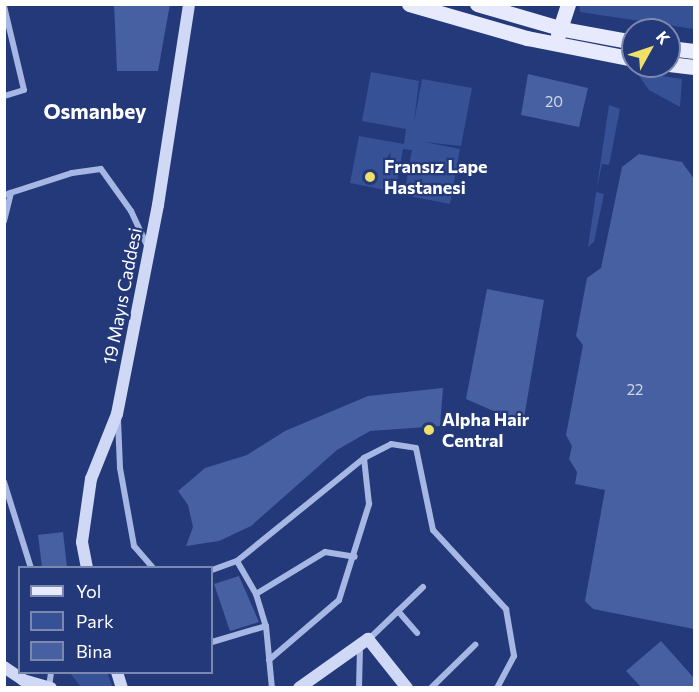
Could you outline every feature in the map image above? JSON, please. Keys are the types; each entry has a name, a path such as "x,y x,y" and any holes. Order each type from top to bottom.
{"main road":[{"name":"19 Mayıs Caddesi","path":"87,566 82,542 91,479 117,414 150,251 189,4"},
{"name":"19 Mayıs Caddesi","path":"187,26 197,4"},
{"path":"409,4 527,38 621,57"},
{"path":"477,4 563,29 621,40"},
{"path":"527,38 554,37 563,29 568,4"},
{"path":"299,687 364,643 407,687"},
{"path":"4,658 18,668"},
{"path":"4,667 27,680 50,687"}],"street":[{"path":"4,6 24,90 4,96"},
{"path":"4,220 8,194 72,173 101,169 131,211 150,251"},
{"path":"117,414 120,468 134,546 152,566"},
{"path":"213,570 237,561 364,458 391,444 416,448 433,530 506,609 514,656 497,687"},
{"path":"269,660 339,600 355,557 369,504 364,458"},
{"path":"4,482 32,566"},
{"path":"256,594 325,552 355,557"},
{"path":"237,561 256,594 266,626 272,687"},
{"path":"359,687 364,643 423,587"},
{"path":"398,611 417,633"},
{"path":"213,642 266,626"},
{"path":"431,687 475,645"}],"green space":[{"path":"579,5 694,5 694,29 681,27 681,18 621,18 580,12"},
{"path":"371,72 419,81 414,122 422,79 472,88 461,146 424,142 460,149 450,204 404,195 412,150 403,149 395,192 350,183 359,136 404,144 406,129 362,121"},
{"path":"640,78 682,79 680,107 649,90"},
{"path":"609,105 620,109 609,165 602,164 596,190"},
{"path":"596,192 604,194 594,242 588,247"},
{"path":"71,674 107,674 113,687 81,687"}],"building":[{"path":"114,4 170,4 158,71 117,71"},
{"path":"528,74 588,88 579,127 521,115"},
{"path":"639,154 682,162 694,179 694,629 593,609 585,601 605,490 575,484 577,472 569,459 572,446 566,435 583,345 576,336 587,278 601,268 622,167"},
{"path":"487,289 544,300 523,424 466,399"},
{"path":"443,388 440,426 370,431 337,450 251,526 219,541 186,546 193,527 188,505 178,491 205,468 247,455 285,431 368,396"},
{"path":"63,532 67,566 42,566 38,535"},
{"path":"239,576 259,622 230,631 214,584"},
{"path":"661,641 694,678 694,687 641,687 626,671"}],"place":[{"name":"Fransız Lape Hastanesi","path":"370,177"},
{"name":"Alpha Hair Central","path":"429,430"}],"district":[{"name":"Osmanbey","path":"95,111"}]}
